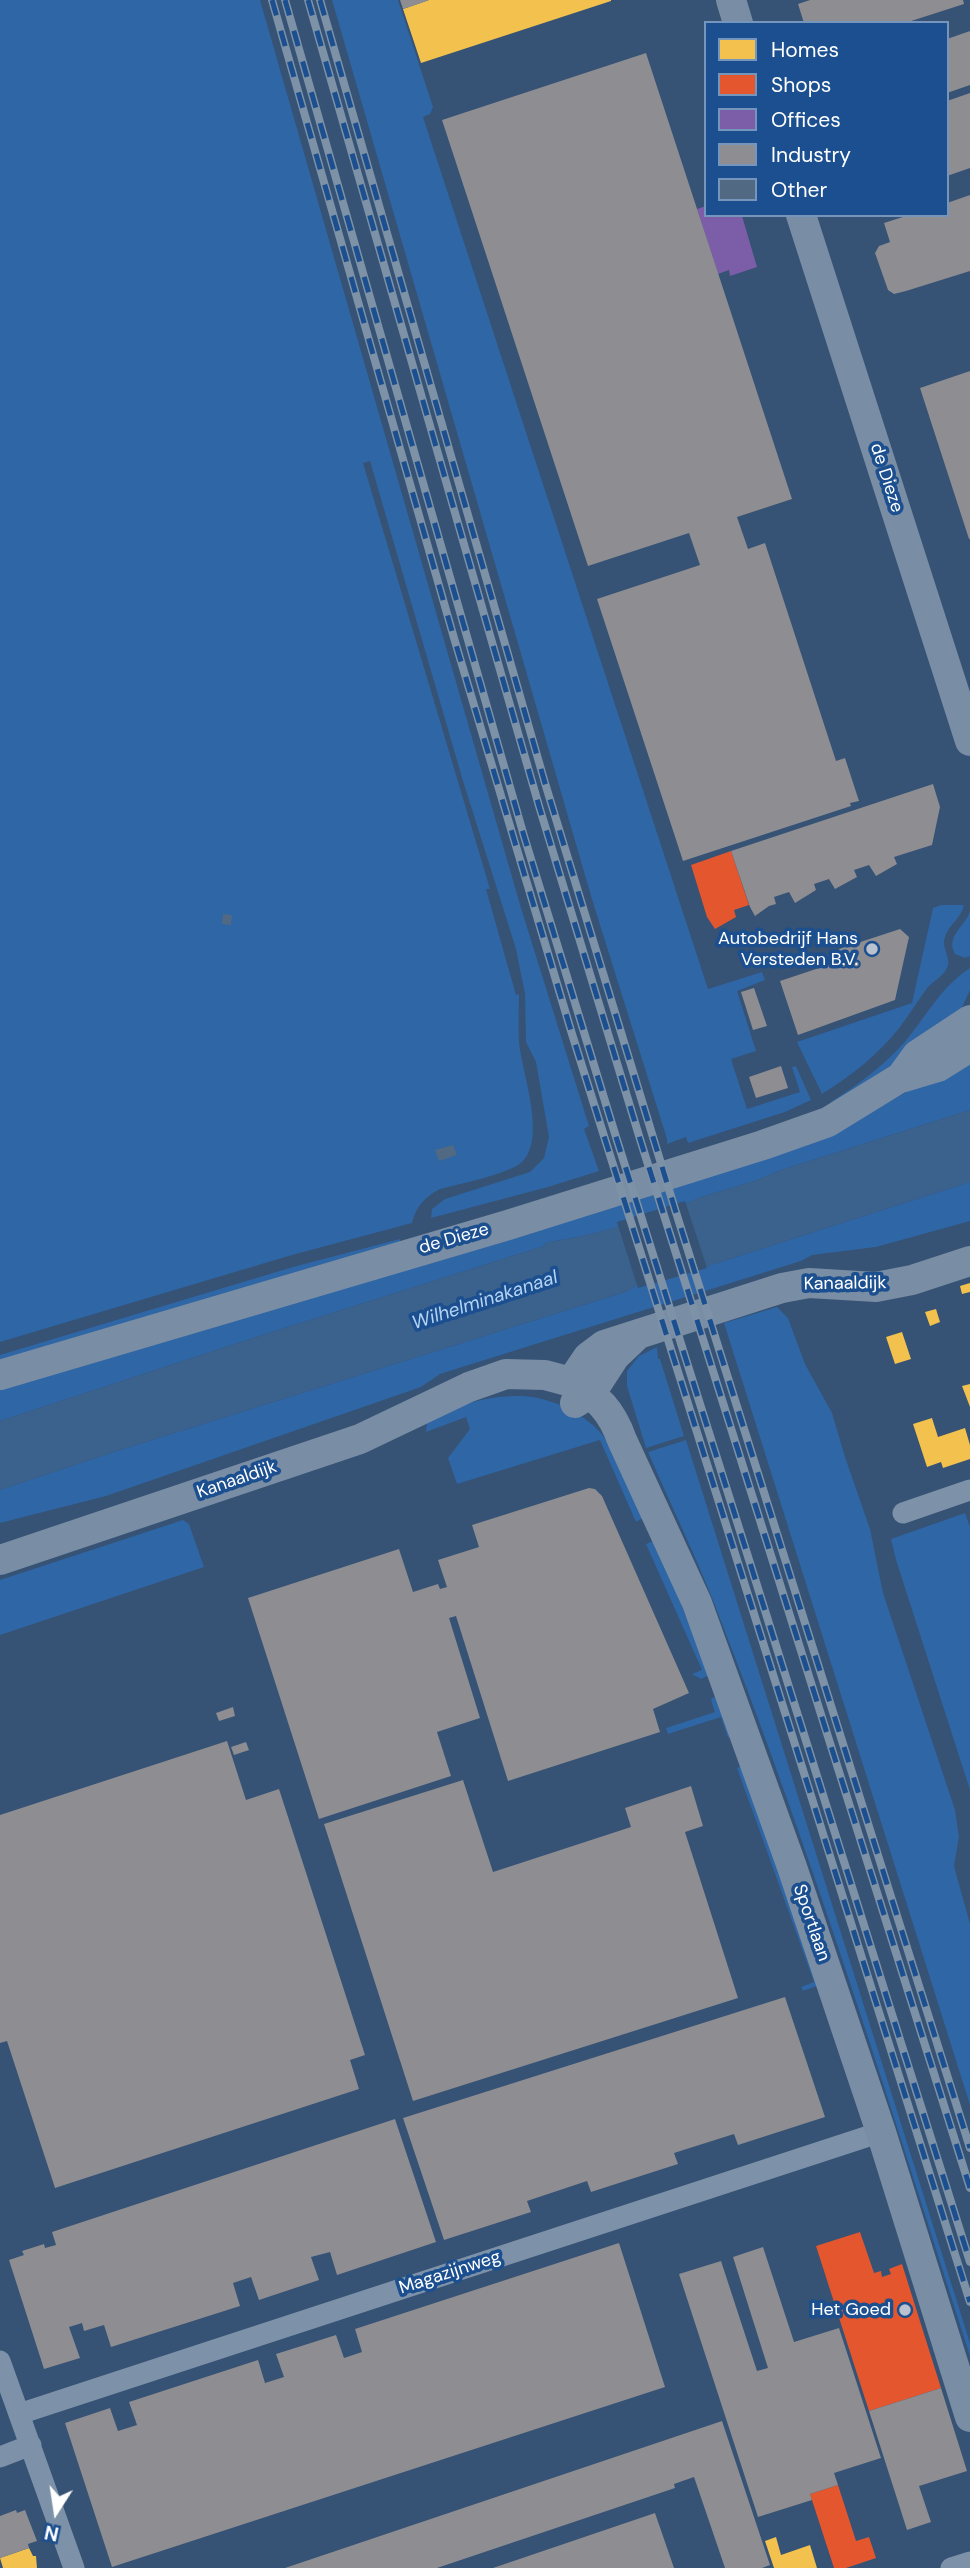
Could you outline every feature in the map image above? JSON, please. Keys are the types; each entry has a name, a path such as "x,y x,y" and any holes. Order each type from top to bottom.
{"street":[{"path":"731,0 737,21"},
{"name":"de Dieze","path":"802,217 970,741"},
{"name":"de Dieze","path":"898,1079 917,1055 970,1020"},
{"name":"de Dieze","path":"0,1375 763,1145 828,1122 898,1079 938,1067 970,1047"},
{"name":"Kanaaldijk","path":"0,1560 360,1439 469,1387 506,1374 545,1375 578,1393 588,1357 604,1345 782,1288 809,1283 876,1287 912,1280 970,1261"},
{"name":"Sportlaan","path":"578,1393 615,1420 697,1603 792,1867 881,2132 970,2417"},
{"path":"902,1513 970,1490"},
{"name":"Magazijnweg","path":"19,2414 881,2132"},
{"path":"0,2361 74,2568"},
{"path":"0,2457 31,2445"},
{"path":"951,2568 970,2562"}],"shaded area":[{"path":"0,0 260,0 521,908 589,1126 584,1129 599,1171 431,1218 432,1209 445,1199 530,1172 544,1158 549,1137 536,1062 526,1042 525,994 516,949 463,781 370,461 363,463 490,889 486,889 516,995 519,994 519,1042 533,1122 529,1151 522,1162 506,1171 435,1192 419,1207 412,1223 292,1255 0,1342"},
{"path":"332,0 398,0 433,107 430,114 423,117 708,989 762,972 765,980 737,991 756,1051 731,1059 747,1109 800,1092 792,1067 796,1066 811,1100 785,1112 688,1143 686,1137 667,1144 591,896"},
{"path":"941,905 964,905 945,937 948,960 946,971 928,987 900,1027 874,1055 822,1094 797,1042 912,1003 933,908"},
{"path":"970,911 970,956 965,958 955,954 952,942"},
{"path":"970,968 970,990 958,1016 836,1108 831,1102 868,1076 894,1053 941,994"},
{"path":"970,1056 970,1110 778,1171 640,1220 583,1236 547,1242 544,1246 0,1421 0,1384 844,1127"},
{"path":"970,1182 970,1221 876,1247 812,1255 801,1261 440,1374 421,1387 106,1496 0,1523 0,1490 628,1291 637,1285 714,1264"},
{"path":"400,1239 400,1242 0,1364 0,1355 293,1267"},
{"path":"777,1307 788,1318 805,1364 832,1413 870,1529 883,1593 955,1810 959,1837 954,1866 970,1924 970,2105 724,1323"},
{"path":"657,1347 658,1359 684,1436 646,1448 627,1386 627,1371 639,1356"},
{"path":"521,1396 557,1403 598,1430 616,1456 643,1518 636,1522 600,1440 457,1484 448,1458 470,1429 466,1417 426,1432 427,1422 472,1402"},
{"path":"686,1440 970,2343 970,2356 784,1789 714,1603 648,1452"},
{"path":"965,1513 970,1527 970,1790 891,1539"},
{"path":"183,1520 189,1524 204,1567 0,1635 0,1580"},
{"path":"656,1540 709,1675 701,1679 692,1674 702,1670 646,1544"},
{"path":"713,1697 719,1698 731,1736 728,1738 721,1717 668,1734 666,1728 715,1712 711,1700"},
{"path":"742,1766 750,1776 817,1986 803,1991 801,1987 814,1982 737,1768"}],"water":[{"name":"Wilhelminakanaal","path":"970,1110 970,1182 714,1264 637,1285 628,1291 0,1490 0,1421 544,1246 547,1242 583,1236 639,1220 778,1171"}],"pier":[{"path":"685,1201 707,1268 638,1288 617,1222"}],"building: Homes":[{"path":"429,0 611,1 421,63 403,9"},
{"path":"970,1283 970,1292 962,1294 960,1286"},
{"path":"936,1309 940,1322 930,1326 925,1312"},
{"path":"902,1332 911,1359 895,1364 886,1337"},
{"path":"970,1384 970,1407 962,1386"},
{"path":"932,1418 938,1437 965,1428 970,1445 970,1459 943,1468 941,1462 927,1467 913,1424"},
{"path":"776,2537 781,2555 810,2545 817,2568 774,2568 765,2541"},
{"path":"29,2548 33,2556 36,2556 37,2568 3,2568 0,2558"}],"building: Shops":[{"path":"731,851 749,905 734,910 736,917 715,929 707,917 691,865"},
{"path":"860,2232 874,2273 881,2271 882,2277 891,2274 889,2269 902,2264 941,2388 869,2411 816,2246"},
{"path":"838,2485 856,2541 869,2537 876,2558 846,2568 834,2568 810,2494"}],"building: Offices":[{"path":"704,207 704,217 742,217 757,267 730,276 729,270 718,274 697,209"}],"building: Industry":[{"path":"400,0 427,0 427,1 403,9"},
{"path":"810,0 963,0 964,4 911,21 803,21 798,4"},
{"path":"970,31 970,85 949,92 949,38"},
{"path":"646,53 792,499 737,517 748,549 765,543 836,761 845,758 859,801 850,803 851,806 683,861 597,599 700,565 689,533 588,566 442,120"},
{"path":"970,93 970,168 949,175 949,100"},
{"path":"970,195 970,271 894,294 888,290 875,253 879,246 890,242 884,223 903,217 949,217 949,202"},
{"path":"970,371 970,539 969,539 920,388"},
{"path":"933,784 940,807 932,845 894,857 897,864 876,876 869,865 854,870 857,877 835,889 829,879 814,884 816,890 795,903 789,892 774,897 776,904 755,916 731,851"},
{"path":"900,929 909,937 895,1000 798,1035 780,981 843,960 839,949"},
{"path":"754,988 767,1026 753,1030 741,992"},
{"path":"781,1066 788,1088 756,1098 749,1077"},
{"path":"589,1488 595,1489 602,1496 689,1693 653,1709 660,1732 508,1781 456,1616 449,1618 480,1718 437,1732 451,1776 319,1819 248,1598 399,1549 413,1592 438,1584 440,1589 447,1587 438,1560 479,1547 472,1525"},
{"path":"233,1707 235,1716 219,1721 216,1713"},
{"path":"227,1741 246,1800 279,1789 365,2055 350,2060 359,2089 55,2188 7,2041 0,2043 0,1815"},
{"path":"246,1742 249,1750 234,1755 231,1747"},
{"path":"463,1780 493,1872 631,1827 625,1808 691,1786 703,1826 685,1832 738,1998 413,2101 324,1824"},
{"path":"785,1997 825,2117 738,2145 734,2134 674,2153 678,2164 591,2192 587,2181 527,2201 531,2212 444,2240 403,2118"},
{"path":"395,2119 436,2242 337,2275 330,2252 311,2257 319,2280 259,2300 251,2277 233,2283 240,2306 111,2347 104,2325 84,2331 82,2323 69,2327 80,2358 44,2369 9,2260 24,2255 22,2251 44,2244 45,2248 56,2245 52,2232"},
{"path":"619,2243 665,2387 112,2567 65,2423 110,2408 118,2431 137,2425 129,2402 258,2360 265,2383 284,2377 276,2354 336,2335 344,2358 362,2352 355,2329"},
{"path":"763,2247 794,2342 839,2328 881,2458 834,2473 838,2485 810,2494 812,2500 758,2517 679,2274 721,2261 757,2371 768,2368 733,2257"},
{"path":"941,2388 967,2471 919,2486 931,2522 907,2530 869,2411"},
{"path":"722,2421 770,2565 762,2568 725,2568 694,2477 674,2484 675,2488 437,2568 285,2568"},
{"path":"16,2510 17,2513 25,2510 37,2541 28,2544 29,2548 0,2558 0,2516"},
{"path":"655,2513 674,2568 493,2568"}],"building: Other":[{"path":"223,914 232,915 231,925 222,924"},
{"path":"453,1145 457,1155 439,1161 435,1150"}],"railway":[{"path":"272,0 454,638 572,1034 970,2302"},
{"path":"285,0 524,836 970,2262"},
{"path":"308,0 539,806 640,1139 970,2188"},
{"path":"320,0 545,783 674,1206 970,2148"}],"place":[{"name":"Autobedrijf Hans Versteden B.V.","path":"872,949"},
{"name":"Het Goed","path":"905,2310"}]}
